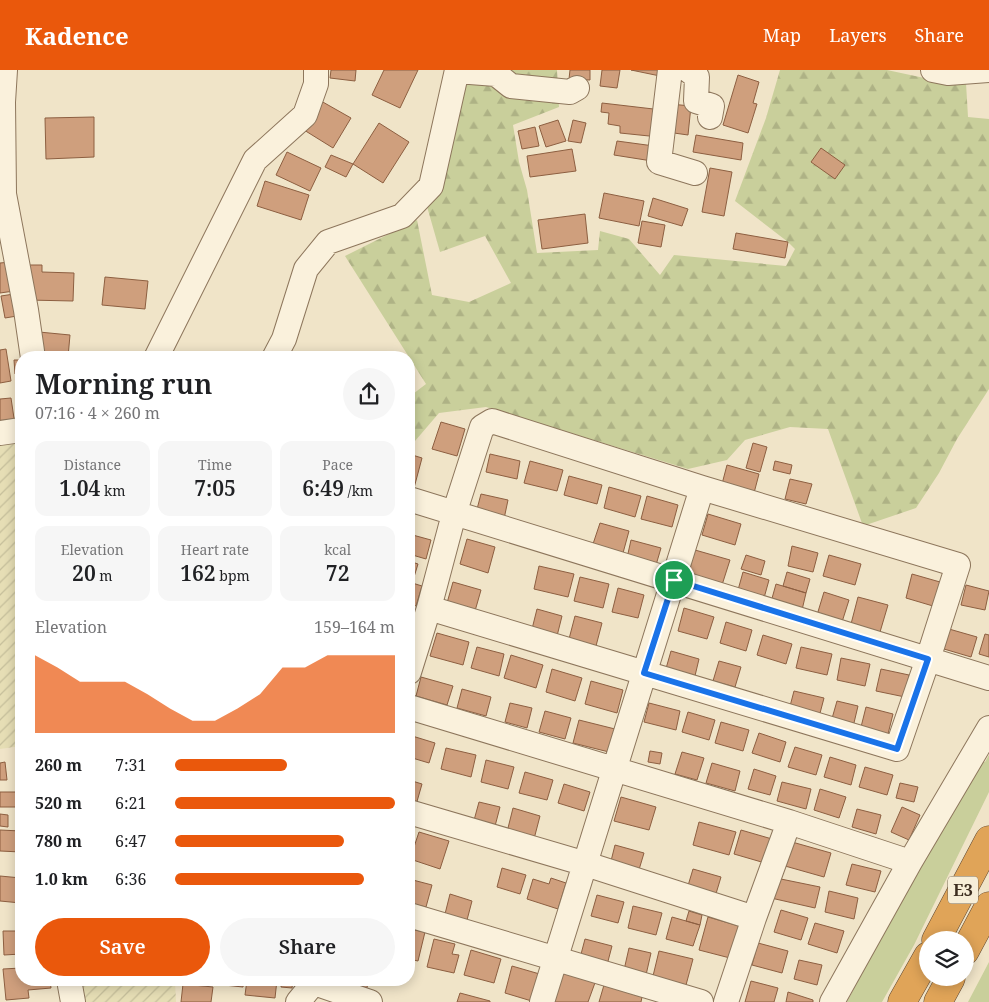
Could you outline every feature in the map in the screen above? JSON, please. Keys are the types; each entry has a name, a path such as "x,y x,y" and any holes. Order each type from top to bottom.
{"highway":[{"name":"E3","path":"941,931 989,840"},
{"name":"E3","path":"974,934 989,906"},
{"path":"902,1002 919,972"},
{"path":"938,1002 947,986"}],"street":[{"path":"5,70 3,102 4,194 32,351"},
{"path":"160,351 255,160 305,115 316,84 316,70"},
{"path":"670,70 659,162 695,173"},
{"path":"688,70 697,77 696,101 712,106 710,117"},
{"path":"932,70 948,73 989,70"},
{"path":"278,351 284,339 306,269 328,242 402,216 431,186 457,71 496,74 511,86 570,92 577,88"},
{"path":"415,653 454,514 482,426 492,421 702,488 958,565 897,749 429,608"},
{"path":"0,433 15,431"},
{"path":"542,1002 702,488"},
{"path":"415,501 989,678"},
{"path":"415,709 789,822 910,862"},
{"path":"832,1002 910,862 989,728"},
{"path":"415,814 586,864 754,918"},
{"path":"726,1002 789,822"},
{"path":"415,916 701,1002"},
{"path":"70,986 73,1002"},
{"path":"298,1002 312,986"},
{"path":"326,986 370,1002"}],"shaded area":[{"path":"15,441 15,747 0,749 0,442"},
{"path":"76,986 175,986 176,1002 79,1002"}],"green space":[{"path":"464,70 557,70 559,107 513,125 519,162 527,190 537,253 598,250 600,231 629,239 660,275 674,255 786,266 795,249 735,201 766,118 780,70 887,70 943,82 966,83 968,117 989,119 989,389 916,508 863,526 828,429 790,427 745,440 727,460 688,469 486,407 439,413 415,441 415,392 426,384 415,367 415,351 405,351 345,256 417,220 432,295 469,302 511,283 485,236 440,252 426,203"},
{"path":"989,755 989,792 921,931 919,931 914,945 882,1002 847,1002 913,875 980,762 985,762"},
{"path":"989,962 989,1002 968,1002"}],"building":[{"path":"331,70 356,70 355,81 330,78"},
{"path":"384,70 418,70 400,108 372,95"},
{"path":"570,70 590,70 590,80 569,79"},
{"path":"602,70 620,70 617,88 600,86"},
{"path":"631,70 662,70 660,76"},
{"path":"738,75 759,82 753,103 757,104 748,133 723,125"},
{"path":"321,101 351,118 333,148 304,130"},
{"path":"602,103 662,110 659,137 620,133 620,126 608,124 609,113 601,112"},
{"path":"670,104 691,106 688,135 667,132"},
{"path":"94,117 94,157 46,159 45,118"},
{"path":"558,120 566,141 546,147 539,126"},
{"path":"573,120 586,123 581,143 568,141"},
{"path":"379,123 409,142 383,183 353,164"},
{"path":"535,127 539,146 522,149 518,131"},
{"path":"696,135 743,143 741,160 693,152"},
{"path":"617,141 654,146 652,161 614,155"},
{"path":"821,148 845,165 835,179 811,162"},
{"path":"572,149 576,171 530,177 527,156"},
{"path":"287,152 321,168 310,191 276,175"},
{"path":"331,155 353,164 346,177 325,167"},
{"path":"710,168 732,172 724,216 702,212"},
{"path":"265,181 309,195 301,220 257,206"},
{"path":"604,193 644,201 639,226 599,218"},
{"path":"653,198 688,209 682,226 648,216"},
{"path":"585,214 588,243 542,249 538,220"},
{"path":"642,221 665,225 661,247 638,243"},
{"path":"736,233 788,242 785,258 733,249"},
{"path":"11,262 14,291 0,293 0,263"},
{"path":"29,265 42,265 42,272 74,273 73,301 28,300"},
{"path":"105,277 148,281 145,309 102,305"},
{"path":"14,294 17,316 5,318 1,296"},
{"path":"39,332 70,335 69,351 37,351"},
{"path":"6,349 11,381 0,383 0,350"},
{"path":"11,398 15,425 0,427 0,399"},
{"path":"441,422 465,429 457,456 432,449"},
{"path":"753,443 767,447 760,472 746,468"},
{"path":"490,454 520,461 517,479 486,472"},
{"path":"415,456 422,458 415,484"},
{"path":"530,461 563,470 557,491 524,483"},
{"path":"775,461 792,465 790,474 773,470"},
{"path":"727,465 759,474 754,493 722,484"},
{"path":"569,476 602,485 597,504 564,495"},
{"path":"790,479 812,484 806,504 785,499"},
{"path":"609,487 641,496 635,517 604,508"},
{"path":"481,494 508,500 504,519 476,513"},
{"path":"647,496 678,505 672,527 641,519"},
{"path":"708,514 741,524 735,545 702,535"},
{"path":"600,523 629,531 623,553 593,544"},
{"path":"415,536 431,540 426,559 415,556"},
{"path":"467,539 495,547 488,573 460,564"},
{"path":"631,540 661,548 656,565 627,558"},
{"path":"792,546 818,553 813,572 788,566"},
{"path":"695,550 730,560 722,585 687,574"},
{"path":"746,555 765,561 761,575 741,569"},
{"path":"829,555 861,564 855,585 823,576"},
{"path":"415,563 418,564 415,574"},
{"path":"539,566 574,574 568,597 534,589"},
{"path":"743,572 769,580 764,598 738,590"},
{"path":"787,572 810,579 806,593 783,586"},
{"path":"912,574 940,582 933,606 906,598"},
{"path":"580,577 609,584 603,608 574,601"},
{"path":"453,582 481,590 475,611 447,603"},
{"path":"415,584 422,586 415,606"},
{"path":"776,584 806,593 802,610 771,602"},
{"path":"966,585 989,591 985,610 961,605"},
{"path":"618,588 644,595 638,618 612,612"},
{"path":"824,592 849,600 842,622 817,615"},
{"path":"858,597 888,605 880,632 851,624"},
{"path":"684,608 714,617 707,639 678,631"},
{"path":"537,609 562,616 557,636 532,629"},
{"path":"575,616 602,623 596,646 569,639"},
{"path":"726,622 752,630 746,651 720,643"},
{"path":"949,629 977,637 971,657 944,649"},
{"path":"437,633 469,642 463,665 430,656"},
{"path":"985,634 989,635 989,657 979,654"},
{"path":"763,635 792,644 786,664 757,655"},
{"path":"477,647 504,654 499,676 471,668"},
{"path":"801,647 832,654 827,675 796,668"},
{"path":"671,651 699,659 694,680 665,672"},
{"path":"511,655 543,665 536,688 504,678"},
{"path":"841,658 870,664 865,686 837,680"},
{"path":"719,661 741,667 735,687 713,681"},
{"path":"552,669 582,678 575,701 546,692"},
{"path":"881,669 909,675 905,697 876,691"},
{"path":"421,677 453,686 447,705 416,696"},
{"path":"591,681 623,690 617,713 585,704"},
{"path":"462,689 491,697 486,716 457,708"},
{"path":"794,691 824,698 819,717 789,710"},
{"path":"837,701 858,706 853,727 831,722"},
{"path":"510,703 532,708 527,728 505,722"},
{"path":"649,703 680,711 676,730 644,722"},
{"path":"866,707 893,714 888,734 861,727"},
{"path":"545,711 571,718 565,739 539,732"},
{"path":"688,712 715,720 709,740 682,732"},
{"path":"579,720 615,729 609,752 573,743"},
{"path":"721,722 749,730 743,751 715,743"},
{"path":"759,733 786,742 780,762 752,753"},
{"path":"415,737 435,743 429,763 415,759"},
{"path":"795,747 822,755 816,775 788,767"},
{"path":"446,748 476,755 471,777 441,769"},
{"path":"650,751 662,753 660,764 648,762"},
{"path":"682,752 704,758 697,780 675,774"},
{"path":"830,757 856,765 851,785 824,777"},
{"path":"486,760 514,767 508,789 481,782"},
{"path":"5,762 7,780 0,780 0,763"},
{"path":"712,763 740,771 735,791 706,783"},
{"path":"865,767 893,775 887,795 859,787"},
{"path":"754,769 776,776 770,795 748,789"},
{"path":"525,772 553,780 547,800 519,793"},
{"path":"415,782 422,784 415,805"},
{"path":"782,782 811,789 806,809 777,801"},
{"path":"900,783 918,787 914,802 896,798"},
{"path":"564,784 590,792 584,811 558,803"},
{"path":"820,789 846,797 839,818 814,810"},
{"path":"0,792 15,792 15,807 0,807"},
{"path":"621,797 656,807 649,830 614,821"},
{"path":"479,802 500,807 494,830 473,824"},
{"path":"902,807 920,815 909,840 891,832"},
{"path":"513,808 540,816 534,839 507,832"},
{"path":"857,809 881,815 876,834 852,827"},
{"path":"0,814 8,815 8,827 0,826"},
{"path":"699,822 736,832 729,855 693,845"},
{"path":"0,830 15,831 15,852 0,851"},
{"path":"741,830 772,839 765,863 734,854"},
{"path":"419,832 449,841 440,869 415,861 415,844"},
{"path":"792,842 831,853 824,877 785,866"},
{"path":"615,845 644,853 638,873 610,865"},
{"path":"852,864 881,871 875,892 846,885"},
{"path":"502,868 526,875 520,894 497,887"},
{"path":"693,869 721,877 715,897 687,889"},
{"path":"0,876 15,877 15,902 0,901"},
{"path":"551,878 566,883 558,909 527,899 533,879 549,884"},
{"path":"776,878 820,887 815,908 771,898"},
{"path":"415,881 432,885 426,907 415,904"},
{"path":"829,891 858,898 854,919 825,912"},
{"path":"450,894 472,901 467,920 445,914"},
{"path":"597,895 624,902 618,923 591,916"},
{"path":"633,906 662,913 656,935 628,928"},
{"path":"781,910 808,918 801,940 774,932"},
{"path":"689,911 702,915 700,925 686,921"},
{"path":"672,917 700,925 693,946 666,939"},
{"path":"708,917 739,926 730,958 699,950"},
{"path":"815,923 844,931 837,953 808,944"},
{"path":"415,930 425,932 418,961 415,960"},
{"path":"3,931 15,931 15,954 4,955"},
{"path":"434,939 455,944 452,954 459,955 454,973 427,967"},
{"path":"585,939 612,946 607,965 580,958"},
{"path":"758,943 788,951 782,973 752,965"},
{"path":"629,948 651,953 646,975 624,970"},
{"path":"471,950 501,959 494,983 464,975"},
{"path":"659,951 693,959 686,985 653,976"},
{"path":"799,960 822,965 817,985 794,979"},
{"path":"512,966 543,975 535,1002 505,993"},
{"path":"15,968 15,986 51,986 51,988 28,990 29,998 6,1000 3,969"},
{"path":"564,970 596,980 588,1002 553,1002"},
{"path":"751,981 778,988 774,1002 745,1002"},
{"path":"604,985 642,997 641,1002 599,1002"},
{"path":"183,986 213,987 211,1002 181,1002"},
{"path":"246,986 276,986 275,998 245,995"},
{"path":"281,986 292,986 292,988"},
{"path":"351,986 367,986 366,991"},
{"path":"788,992 813,1000 813,1002 786,1002"},
{"path":"460,993 490,1001 490,1002 457,1002"}],"route":[{"path":"674,580 928,659 897,749 644,673 674,580"}]}
